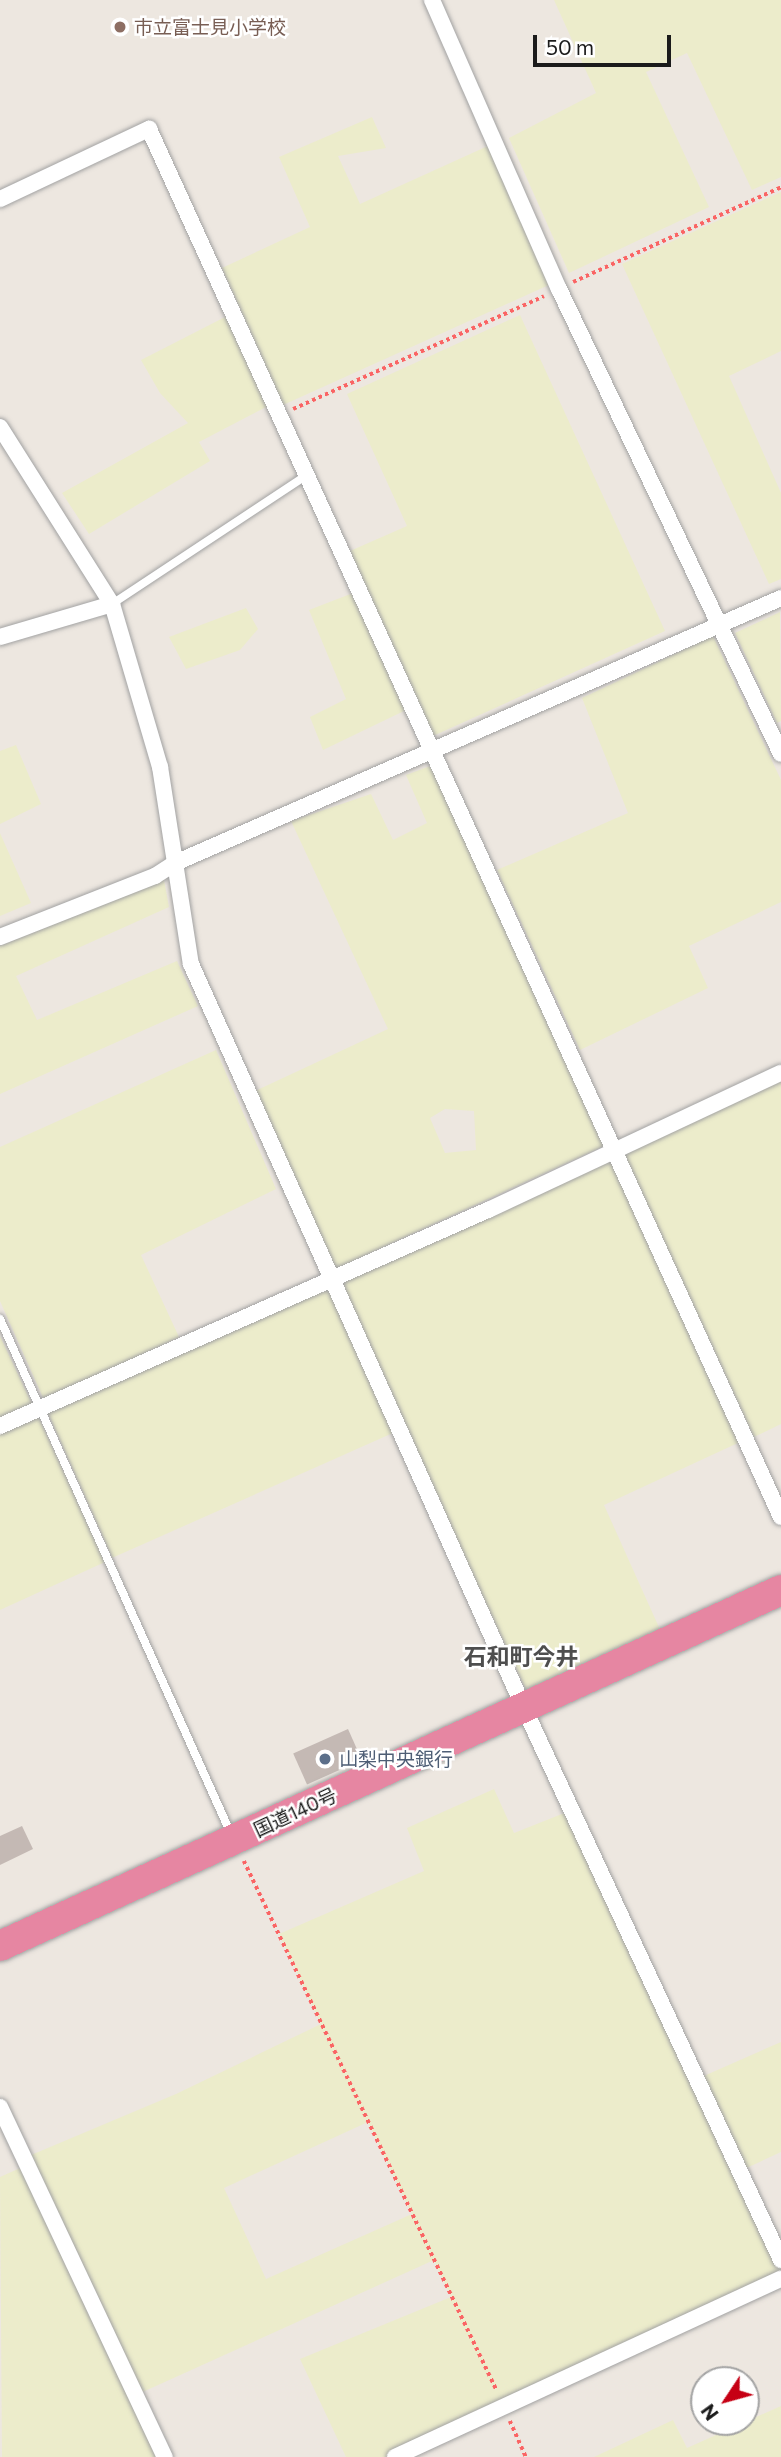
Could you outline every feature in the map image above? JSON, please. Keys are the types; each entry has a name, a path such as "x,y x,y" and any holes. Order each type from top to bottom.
{"highway":[{"name":"国道140号","path":"0,1946 781,1590"}],"street":[{"path":"433,1 559,289 719,625 776,731 781,754"},
{"path":"0,199 149,129 781,1517"},
{"path":"0,427 112,604 160,768 191,964 524,1708 781,2260"},
{"path":"0,937 155,876 175,863 781,598"},
{"path":"0,637 112,604"},
{"path":"0,1426 488,1210 781,1073"},
{"path":"0,2107 165,2457"},
{"path":"395,2457 781,2279"}],"lane":[{"path":"112,604 307,475"},
{"path":"0,1319 234,1840"}],"path":[{"path":"281,414 781,187"},
{"path":"234,1840 526,2457"}],"green space":[{"path":"554,0 781,0 781,177 752,190 687,53 646,72 709,207 569,273 509,138 596,93"},
{"path":"372,117 386,148 338,156 360,204 490,145 551,284 283,405 222,268 310,227 279,157"},
{"path":"781,192 781,351 729,376 781,493 781,579 769,584 622,264"},
{"path":"520,315 665,631 433,736 350,551 407,526 347,394"},
{"path":"227,316 270,405 199,442 210,461 89,534 62,493 188,423 160,393 141,360"},
{"path":"353,593 406,710 323,750 310,717 346,699 309,610"},
{"path":"246,608 258,629 240,650 186,669 169,637"},
{"path":"780,612 781,721 777,723 735,633"},
{"path":"713,636 781,780 781,902 689,946 708,988 580,1050 497,870 628,813 582,698"},
{"path":"16,745 41,804 0,824 0,751"},
{"path":"433,765 606,1145 335,1269 251,1093 388,1029 291,821 371,794 393,840 427,823 406,775","holes":["445,1109 474,1111 476,1150 445,1153 430,1118"]},
{"path":"0,833 31,903 0,916"},
{"path":"164,880 169,907 16,976 37,1020 177,961 198,1006 0,1094 0,946"},
{"path":"216,1050 276,1189 141,1255 179,1337 44,1400 0,1301 0,1147"},
{"path":"781,1079 781,1424 754,1437 622,1151"},
{"path":"612,1157 740,1442 604,1505 662,1634 529,1696 337,1281"},
{"path":"327,1285 393,1433 112,1558 47,1410"},
{"path":"0,1336 32,1404 0,1418"},
{"path":"38,1416 105,1562 0,1610 0,1434"},
{"path":"494,1789 514,1833 572,1810 697,2079 781,2042 781,2152 740,2171 781,2260 781,2279 395,2457 346,2457 300,2359 451,2297 434,2260 136,2395 165,2457 2,2457 0,2177 27,2165 24,2158 176,2094 321,2024 279,1934 424,1871 407,1828","holes":["368,2122 412,2214 266,2279 224,2188"]},
{"path":"781,2406 781,2457 594,2457 673,2420 687,2448 714,2436 760,2436 760,2415"}],"building":[{"path":"348,1729 362,1760 307,1784 293,1753"},
{"path":"22,1826 33,1849 0,1865 0,1836"}],"place":[{"name":"市立富士見小学校","path":"120,27"},
{"name":"山梨中央銀行","path":"325,1759"}],"district":[{"name":"石和町今井","path":"521,1656"}]}
